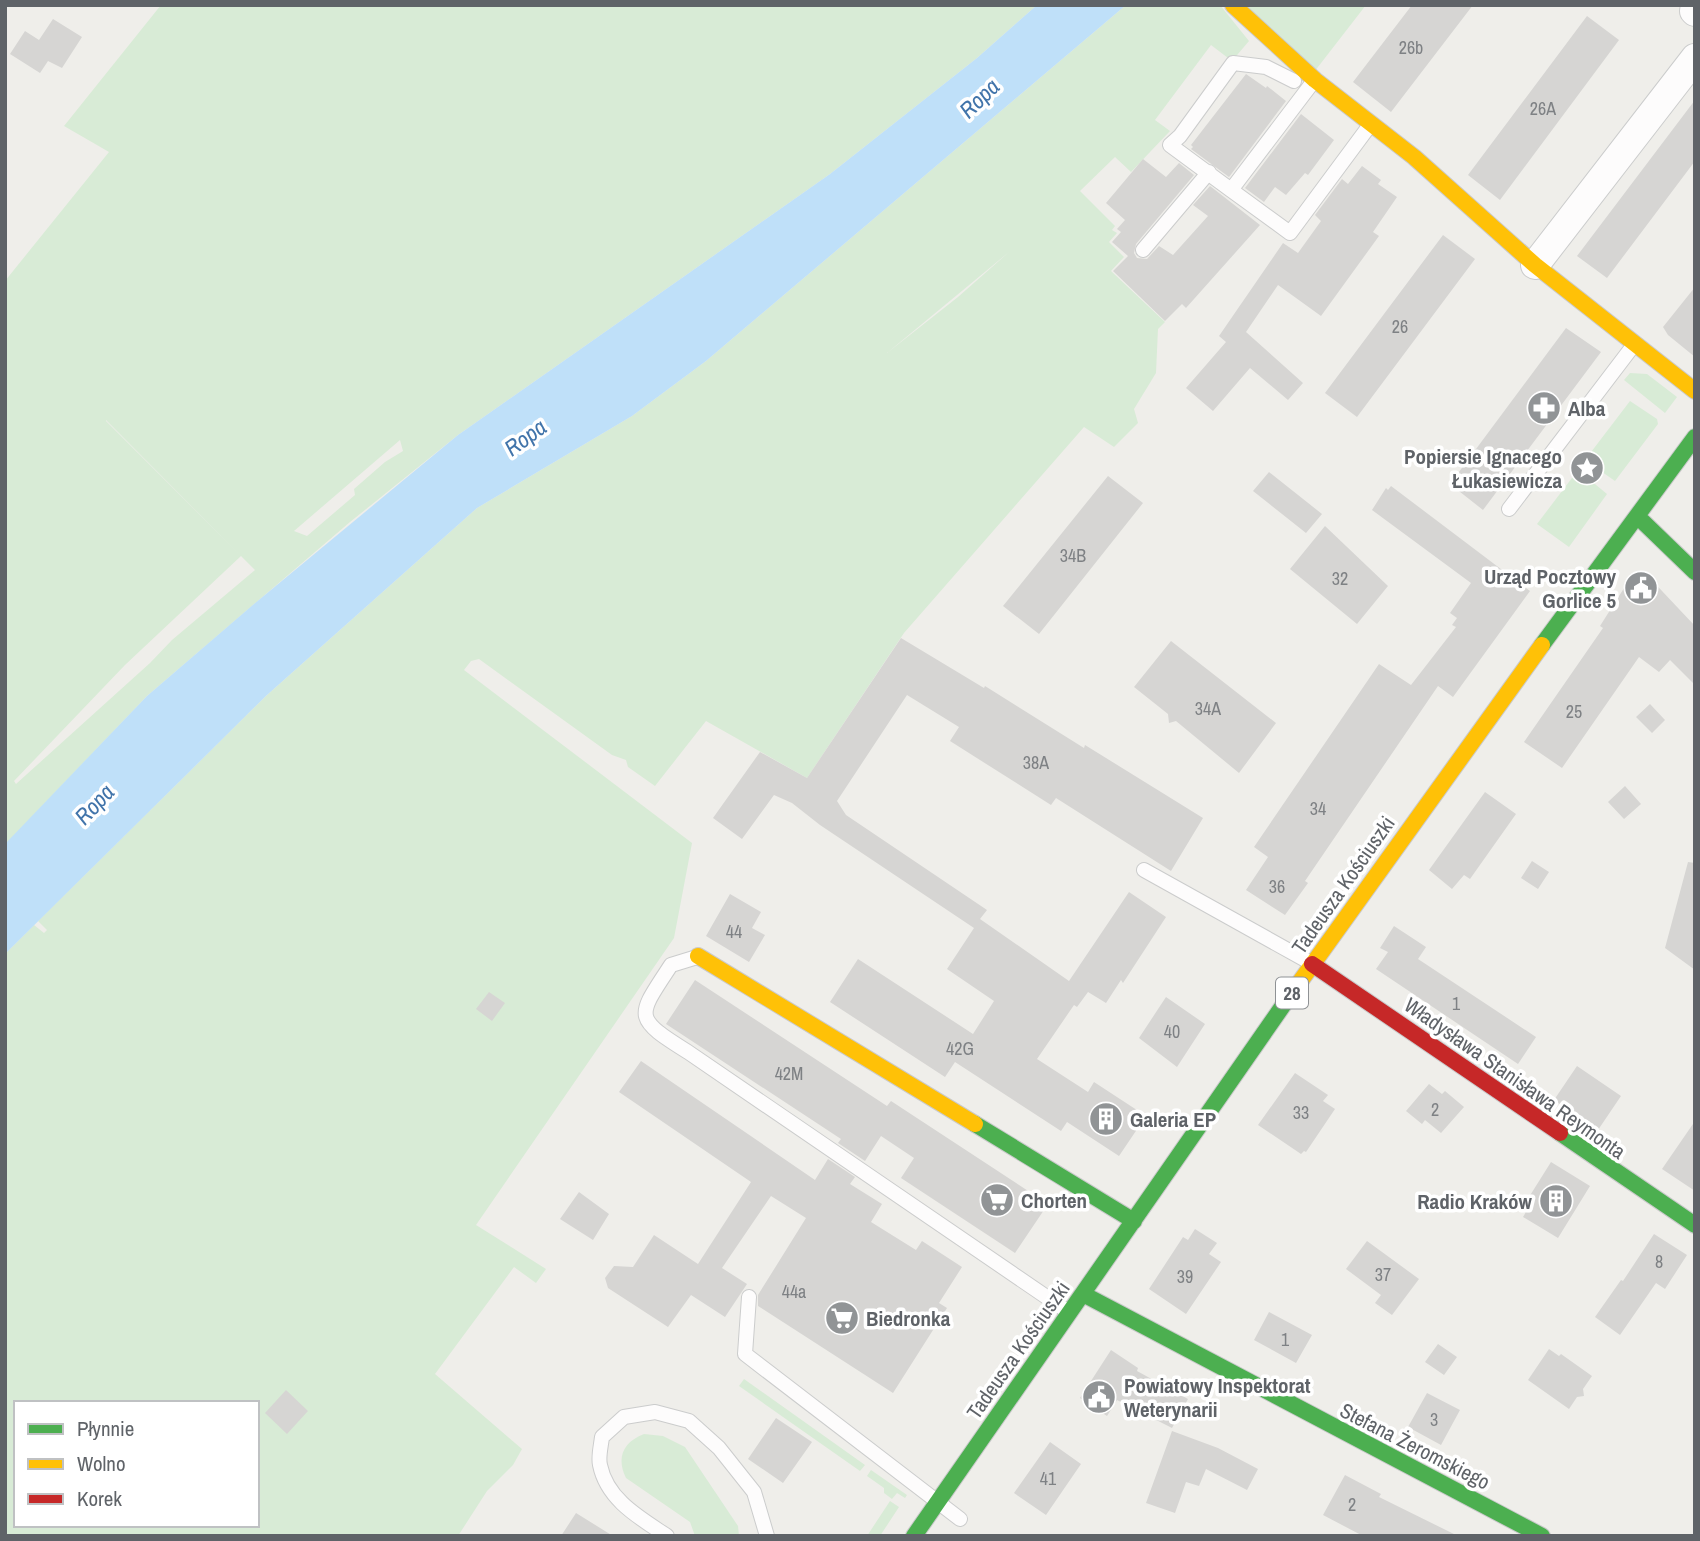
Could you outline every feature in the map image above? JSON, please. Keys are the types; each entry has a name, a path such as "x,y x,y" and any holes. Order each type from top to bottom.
{"street":[{"path":"1233,5 1311,84 1414,157 1535,265 1695,390"},
{"path":"1535,265 1695,58"},
{"name":"Tadeusza Kościuszki","path":"914,1536 1312,964 1480,729 1695,437"},
{"path":"1637,516 1695,572"},
{"path":"698,956 1134,1221"},
{"name":"Władysława Stanisława Reymonta","path":"1312,964 1695,1225"},
{"name":"Stefana Żeromskiego","path":"1083,1294 1542,1536"}],"lane":[{"path":"1231,190 1311,84 1266,67 1233,62 1180,136 1170,145 1209,172 1231,190 1290,233 1371,124"},
{"path":"1143,250 1209,172"},
{"path":"1509,509 1635,344"},
{"path":"1144,870 1312,964"},
{"path":"698,956 671,965 645,1005 646,1020 654,1031 1069,1313"},
{"path":"749,1297 745,1354 960,1519"},
{"path":"667,1536 630,1511 608,1487 599,1463 602,1437 624,1417 656,1412 689,1421 719,1448 754,1492 767,1536"}],"green space":[{"path":"161,5 1037,5 977,58 830,174 458,435 350,522 147,696 5,845 5,281 109,152 64,126","holes":["106,420 238,553 106,421","400,440 403,451 385,462 354,489 355,495 307,536 294,531","241,556 255,570 172,640 16,784 14,781 125,665"]},
{"path":"1126,5 1220,5 1249,41 1232,61 1211,45 1155,120 1170,131 1131,172 1115,157 1080,191 1115,226 1112,230 1117,233 1109,242 1124,257 1111,271 1165,322 1158,329 1156,373 1134,409 1138,423 1114,447 1084,427 904,633 807,778 706,721 655,786 628,767 626,760 612,755 479,659 471,661 464,670 692,843 674,938 476,1225 546,1269 536,1283 514,1267 435,1374 522,1449 513,1465 487,1491 458,1536 5,1536 5,954 34,925 44,933 47,930 38,921 267,695 477,508 632,416 706,361","holes":["1009,252 958,297 887,353"]},
{"path":"1233,5 1366,5 1311,76"},
{"path":"1630,373 1647,374 1677,397 1665,413 1624,380"},
{"path":"1630,401 1657,419 1658,424 1615,481 1585,460"},
{"path":"1578,470 1607,494 1569,547 1537,524"},
{"path":"744,1379 865,1465 860,1471 739,1386"},
{"path":"644,1434 663,1436 685,1447 738,1526 739,1536 695,1536 690,1522 626,1478 622,1464 623,1452 631,1441"},
{"path":"871,1470 907,1495 905,1498 897,1493 892,1499 884,1493 884,1488 867,1476"},
{"path":"890,1501 899,1507 880,1536 867,1536"}],"water":[{"name":"Ropa","path":"1037,5 1126,5 706,361 632,416 477,508 267,695 5,954 5,844 147,696 458,435 830,174 977,58"}],"building":[{"path":"1412,5 1473,5 1391,112 1353,82"},
{"path":"1587,16 1619,40 1500,200 1468,175"},
{"path":"53,19 82,37 62,68 48,61 40,73 10,54 25,31 39,40"},
{"path":"1246,74 1286,101 1229,177 1191,149 1191,145"},
{"path":"1695,100 1695,161 1607,278 1577,256"},
{"path":"1301,114 1334,140 1308,175 1305,173 1286,195 1275,187 1264,202 1245,188"},
{"path":"1143,159 1166,177 1179,163 1194,175 1136,244 1134,253 1137,258 1147,259 1159,246 1173,255 1208,216 1193,205 1210,186 1260,225 1186,308 1182,304 1165,321 1113,271 1128,256 1112,242 1121,232 1117,229 1125,220 1106,203"},
{"path":"1362,166 1381,180 1378,184 1397,197 1373,232 1379,236 1321,316 1278,285 1246,332 1303,383 1288,400 1250,368 1213,411 1186,388 1226,342 1219,336 1283,243 1298,253 1321,221 1315,215 1342,179 1348,184"},
{"path":"1443,235 1475,259 1357,417 1325,393"},
{"path":"1695,287 1695,357 1668,335 1663,327"},
{"path":"1566,328 1601,352 1483,510 1450,484"},
{"path":"1269,472 1322,514 1306,533 1253,491"},
{"path":"1108,476 1143,503 1039,634 1003,606"},
{"path":"1391,486 1530,591 1453,697 1438,686 1305,881 1308,883 1285,915 1246,890 1268,857 1254,847 1379,664 1411,685 1456,627 1452,625 1457,618 1450,613 1471,583 1372,510 1386,488 1388,490"},
{"path":"1325,526 1388,586 1357,624 1290,569"},
{"path":"1633,574 1646,574 1695,626 1695,685 1670,660 1659,672 1639,657 1562,768 1524,742 1603,628 1600,626"},
{"path":"901,638 984,688 985,686 1084,748 1085,745 1203,818 1171,871 1056,798 1051,805 950,741 959,727 907,695 837,801 846,815 987,910 980,919 1069,981 1129,892 1166,917 1123,983 1121,980 1106,1003 1088,992 1077,1007 1074,1005 1037,1059 1088,1092 1094,1082 1146,1116 1119,1156 1067,1122 1061,1131 955,1062 945,1077 830,1002 858,959 973,1034 994,1001 947,969 974,928 820,825 792,803 774,795 742,839 713,818 760,752 807,778"},
{"path":"1171,641 1276,723 1239,773 1176,721 1169,723 1168,714 1134,687"},
{"path":"1650,704 1665,720 1652,733 1636,717"},
{"path":"1625,786 1641,804 1624,819 1608,802"},
{"path":"1485,792 1516,814 1470,879 1464,875 1452,889 1429,870"},
{"path":"1532,861 1549,872 1538,889 1521,878"},
{"path":"1688,862 1695,863 1695,970 1665,948"},
{"path":"730,894 761,912 752,928 765,935 749,962 706,936"},
{"path":"1394,926 1426,947 1418,959 1536,1037 1518,1064 1376,969 1388,952 1380,948"},
{"path":"695,980 887,1106 891,1101 1048,1204 1015,1253 901,1178 914,1158 881,1136 865,1161 838,1143 841,1139 666,1024"},
{"path":"489,992 505,1003 492,1021 476,1009"},
{"path":"1166,997 1205,1024 1177,1067 1139,1038"},
{"path":"641,1061 815,1180 828,1159 855,1177 850,1184 882,1204 871,1222 916,1250 922,1241 962,1267 939,1303 947,1308 893,1393 758,1306 758,1295 806,1218 771,1196 722,1268 747,1284 725,1317 691,1295 668,1327 608,1288 605,1278 614,1266 633,1267 654,1235 698,1264 751,1182 619,1092"},
{"path":"1577,1066 1621,1096 1598,1130 1554,1100"},
{"path":"1295,1073 1328,1095 1323,1101 1335,1109 1306,1152 1301,1154 1258,1125"},
{"path":"1429,1084 1442,1094 1445,1091 1464,1107 1441,1133 1425,1120 1422,1124 1406,1111"},
{"path":"1695,1121 1695,1191 1662,1169"},
{"name":"Radio Kraków","path":"1551,1162 1590,1186 1558,1238 1523,1217 1529,1207 1524,1205"},
{"path":"579,1192 609,1214 593,1240 560,1219"},
{"path":"1195,1229 1217,1243 1209,1254 1221,1262 1186,1314 1149,1289 1183,1237 1188,1240"},
{"path":"1654,1234 1687,1255 1665,1289 1656,1283 1620,1335 1595,1317"},
{"path":"1367,1241 1419,1279 1392,1315 1375,1303 1381,1295 1346,1269"},
{"path":"1269,1312 1312,1335 1296,1363 1254,1340"},
{"path":"1438,1344 1457,1357 1444,1375 1425,1362"},
{"path":"1549,1349 1559,1356 1561,1354 1592,1376 1583,1389 1584,1396 1577,1397 1569,1409 1528,1380"},
{"path":"1111,1350 1138,1368 1137,1371 1188,1399 1172,1428 1117,1400 1107,1416 1080,1398"},
{"path":"286,1390 308,1411 287,1434 265,1413"},
{"path":"1427,1393 1460,1410 1441,1445 1408,1427"},
{"path":"776,1418 812,1442 783,1483 748,1459"},
{"path":"1172,1431 1218,1448 1258,1469 1247,1490 1206,1469 1199,1486 1186,1482 1175,1513 1146,1503"},
{"path":"1050,1442 1081,1464 1046,1515 1014,1493"},
{"path":"1345,1475 1381,1494 1379,1497 1458,1536 1363,1536 1323,1515"},
{"path":"576,1513 613,1536 561,1536"}],"traffic: fast":[{"path":"1542,645 1695,437"},
{"path":"1637,516 1695,572"},
{"path":"914,1536 1289,997"},
{"path":"975,1124 1134,1221"},
{"path":"1560,1133 1695,1225"},
{"path":"1083,1294 1542,1536"}],"traffic: slow":[{"path":"1233,5 1315,80 1414,157 1535,265 1695,391"},
{"path":"1289,997 1542,645"},
{"path":"698,956 975,1124"}],"traffic: jam":[{"path":"1312,964 1560,1133"}],"place":[{"name":"Alba","path":"1544,408"},
{"name":"Popiersie Ignacego Łukasiewicza","path":"1587,468"},
{"name":"Urząd Pocztowy Gorlice 5","path":"1641,588"},
{"name":"Galeria EP","path":"1106,1119"},
{"name":"Chorten","path":"997,1200"},
{"name":"Radio Kraków","path":"1556,1201"},
{"name":"Biedronka","path":"842,1318"},
{"name":"Powiatowy Inspektorat Weterynarii","path":"1099,1397"}]}
